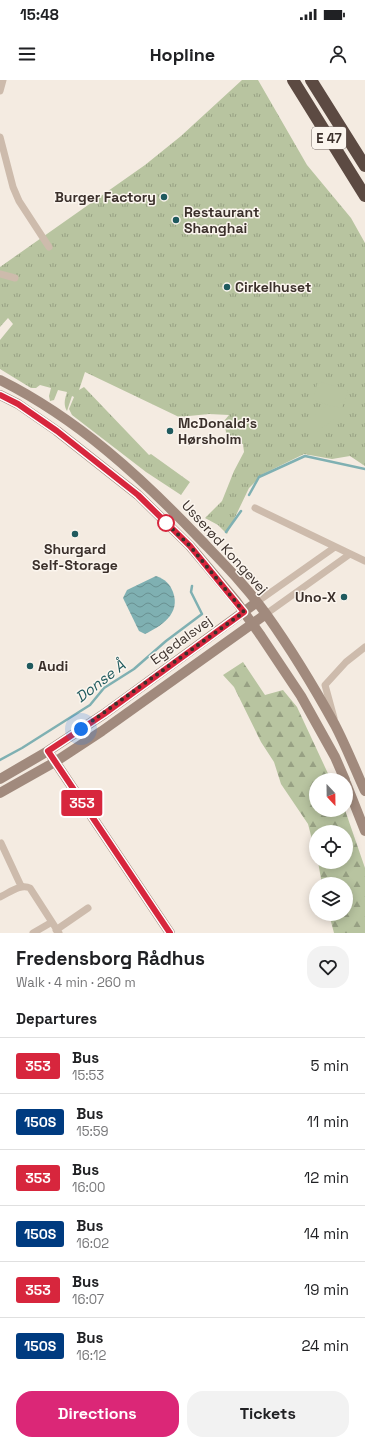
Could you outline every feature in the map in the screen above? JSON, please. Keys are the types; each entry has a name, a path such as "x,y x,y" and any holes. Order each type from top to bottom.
{"highway":[{"name":"E 47","path":"293,80 365,196"},
{"name":"E 47","path":"311,80 365,166"}],"main road":[{"name":"Usserød Kongevej","path":"0,380 20,390 57,414 124,463 169,506 220,559 266,614 315,690 336,726 365,791"},
{"name":"Usserød Kongevej","path":"0,395 18,404 57,431 138,495 190,546 253,624 301,696 335,757 342,773"},
{"name":"Egedalsvej","path":"0,779 48,751 104,714 257,602"},
{"name":"Egedalsvej","path":"0,793 55,762 102,731 266,614"},
{"path":"48,751 170,933"},
{"path":"353,801 365,831"}],"street":[{"path":"0,91 3,80"},
{"path":"0,137 1,149 19,201 49,247"},
{"path":"0,274 15,278"},
{"path":"255,508 365,561"},
{"path":"257,602 335,547"},
{"path":"266,614 350,554"},
{"path":"336,726 325,685 335,672 365,647"},
{"path":"1,843 21,886"},
{"path":"0,897 21,886 30,888 58,931 88,908"},
{"path":"33,933 52,922"}],"green space":[{"path":"242,80 258,80 307,165 351,218 365,243 365,466 350,456 332,459 304,454 263,474 249,488 227,534 218,525 205,518 222,501 234,471 244,452 243,444 225,441 226,432 224,421 229,415 209,414 179,417 85,372 79,390 84,387 149,455 151,454 190,482 181,495 146,472 72,415 69,409 74,397 72,396 67,411 65,399 67,392 58,390 54,400 50,401 49,396 51,388 40,385 36,388 31,388 0,369 0,340 13,324 8,318 0,327 0,267 145,165 181,136"},
{"path":"318,381 348,390 342,408 329,405 338,417 313,434 304,422 328,405 313,400"},
{"path":"243,662 265,695 283,690 297,707 328,773 309,773 309,817 347,817 350,825 309,825 309,828 308,824 281,784 274,762 261,742 234,687 223,675"},
{"path":"353,833 365,868 365,933 334,933 331,921 353,921 353,877 321,877 319,869 353,869"}],"water":[{"path":"156,576 165,580 173,592 175,600 174,607 172,613 163,623 145,634 139,631 123,598 127,590"}],"waterway":[{"name":"Donse Å","path":"249,495 259,477 305,456 365,469"},
{"name":"Donse Å","path":"226,532 241,511"},
{"name":"Donse Å","path":"0,760 22,748 90,705 104,688 134,669 166,641 202,614 191,592 192,586"}],"bus line":[{"name":"353","path":"0,395 18,404 57,431 138,495 190,546 244,612 104,714 48,751 170,933"}],"place":[{"name":"Burger Factory","path":"164,197"},
{"name":"Restaurant Shanghai","path":"176,220"},
{"name":"Cirkelhuset","path":"227,287"},
{"name":"McDonald's Hørsholm","path":"170,431"},
{"name":"Shurgard Self-Storage","path":"75,534"},
{"name":"Uno-X","path":"344,597"},
{"name":"Audi","path":"30,666"}],"route":[{"path":"81,729 104,714 244,612 190,546 166,523"}]}
